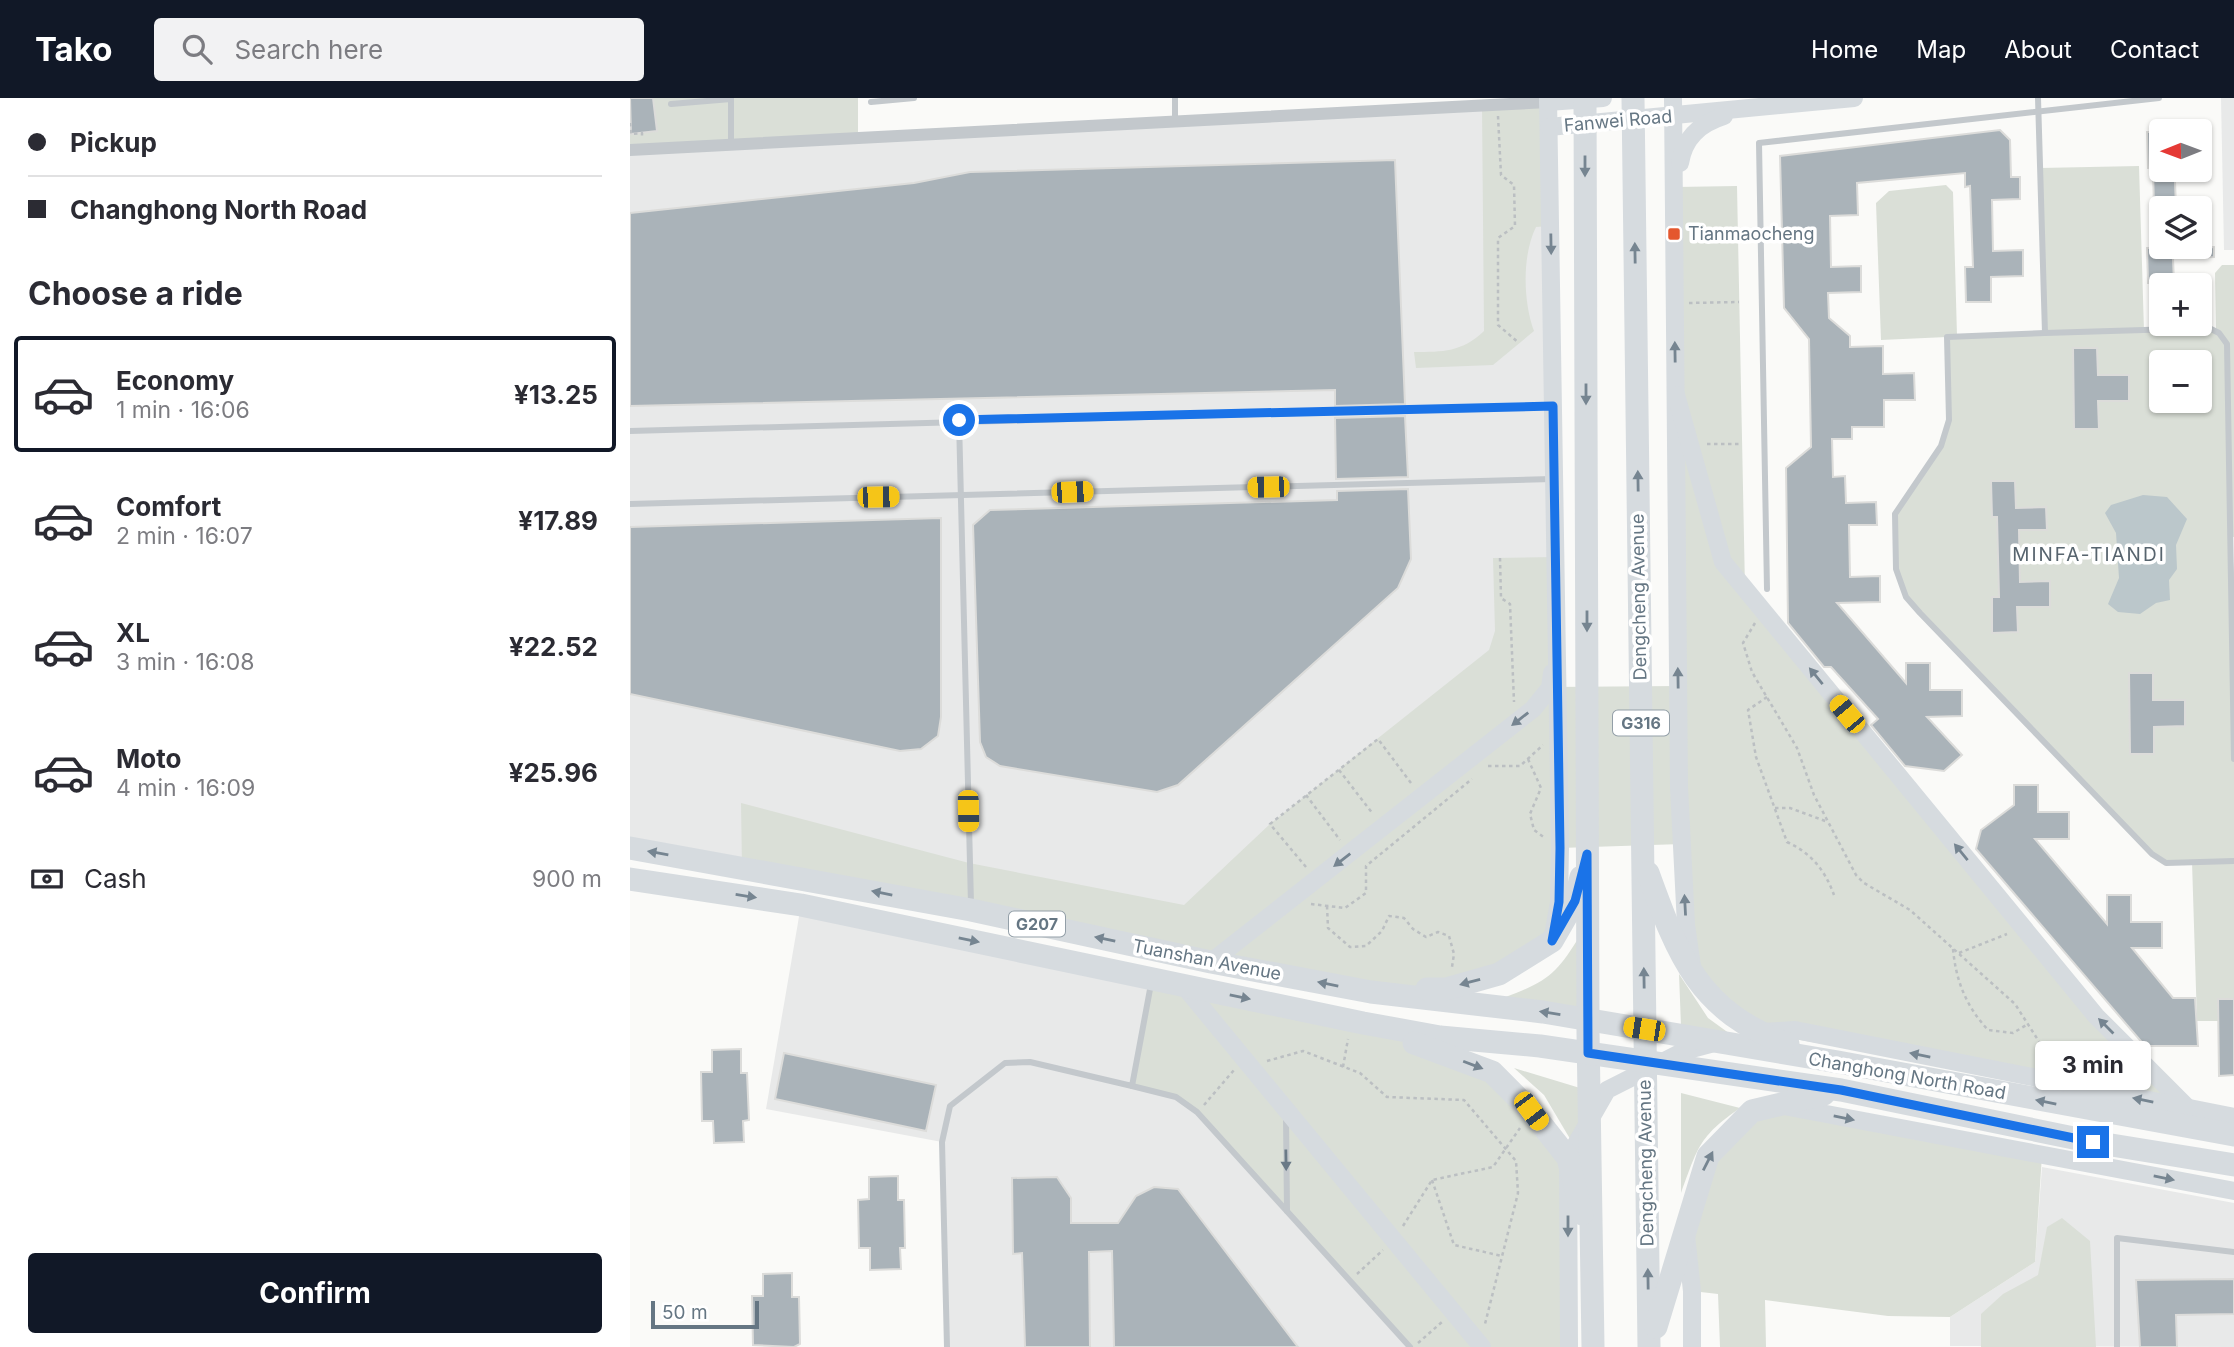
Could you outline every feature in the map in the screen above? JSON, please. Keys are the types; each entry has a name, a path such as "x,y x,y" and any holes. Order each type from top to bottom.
{"highway":[{"name":"G316","path":"1591,99 1585,124 1588,1053 1593,1347"},
{"name":"Dengcheng Avenue","path":"1633,109 1650,1347"},
{"name":"Tuanshan Avenue","path":"630,848 971,910 1211,962 1360,990 1588,1020 1786,1055"},
{"path":"1360,990 1446,989 1499,974 1552,941 1575,901 1587,854"},
{"path":"1642,856 1668,929 1693,973 1721,1009 1755,1032 1838,1062"},
{"name":"Tuanshan Avenue","path":"630,878 802,905 1440,1037 1645,1062"},
{"path":"1358,1022 1492,1072 1531,1111 1567,1158 1591,1248"},
{"name":"Changhong North Road","path":"1786,1055 1838,1062 2234,1135"},
{"name":"Changhong North Road","path":"1645,1062 1841,1090 2093,1142 2234,1165"},
{"path":"1650,1347 1685,1224 1708,1156 1752,1111 1841,1090"}],"street":[{"path":"1672,98 1679,787 1686,925 1693,973"},
{"name":"Fanwei Road","path":"1549,127 1585,124 1633,109 1673,117 1854,98"},
{"name":"Fanwei Road","path":"1548,100 1591,99"},
{"path":"630,150 1548,100 1560,848 1559,902 1552,941"},
{"path":"1674,201 1683,145 1691,134 1718,118 1748,109"},
{"path":"1676,395 1724,562 2096,1016 2189,1109"},
{"path":"1211,962 1533,709 1550,688 1557,638"},
{"path":"1184,986 1481,1346"},
{"path":"1569,1347 1567,1158 1607,1090 1684,1051 1755,1032 1795,1030 2234,1117"},
{"path":"1777,1105 2234,1191"},
{"path":"1685,1224 1692,1291 1692,1347"}],"lane":[{"path":"671,104 730,98 731,145"},
{"path":"871,102 914,98"},
{"path":"1175,98 1175,122"},
{"path":"2038,98 2045,333"},
{"path":"1767,589 1759,143 2160,98"},
{"path":"2234,759 2227,344 2220,333 2209,328 1947,337 1949,420 1941,446 1895,514 1896,569 1906,597 2152,855 2166,863 2234,861"},
{"path":"630,431 1553,406"},
{"path":"959,420 971,910"},
{"path":"630,504 1554,479"},
{"path":"1132,1086 1152,979"},
{"path":"947,1347 942,1142 950,1106 1006,1063 1030,1062 1176,1097 1197,1112 1411,1347"},
{"path":"1285,1108 1287,1212"},
{"path":"2117,1347 2117,1238 2234,1252"}],"path":[{"path":"1492,103 1501,175 1514,185 1515,226 1498,238 1498,325 1519,344"},
{"path":"1675,304 1740,302"},
{"path":"1690,444 1742,444"},
{"path":"1500,558 1501,598 1510,604 1515,723"},
{"path":"1763,611 1743,643 1752,672 1797,748 1814,795 1856,875 1864,883 1910,910 2015,1004 2068,1085"},
{"path":"1767,697 1748,710 1756,757 1787,842 1807,851 1828,879 1834,895"},
{"path":"1317,880 1270,824 1378,738 1422,797"},
{"path":"1290,902 1345,908 1366,893 1366,866 1489,765 1520,766 1551,738"},
{"path":"1528,759 1541,788 1530,814 1534,830 1560,848"},
{"path":"1339,770 1383,828"},
{"path":"1307,795 1350,854"},
{"path":"1775,808 1790,808 1828,822"},
{"path":"1327,906 1328,928 1350,947 1366,946 1382,931 1389,916 1404,918 1413,929 1426,937 1438,932 1450,936 1454,960 1446,989"},
{"path":"1959,953 2023,928"},
{"path":"1953,947 1961,991 1975,1016 1988,1030 2013,1033 2028,1024"},
{"path":"1342,1066 1358,1022"},
{"path":"1197,1112 1247,1062 1303,1051 1360,1073 1387,1097 1464,1100 1516,1161 1517,1194 1481,1346"},
{"path":"1350,1281 1394,1240 1432,1180 1493,1167 1531,1111"},
{"path":"1432,1180 1454,1245 1502,1256"},
{"path":"1411,1347 1454,1313"}],"shaded area":[{"path":"630,98 858,98 858,138 630,150"},
{"path":"2221,98 2234,98 2234,250 2224,250"},
{"path":"1548,102 1557,638 1211,962 630,848 630,150"},
{"path":"1548,102 1550,226 1536,227 1526,264 1526,292 1534,331 1493,365 1416,368 1414,352 1434,352 1460,347 1484,331 1482,106"},
{"path":"2139,166 2144,330 2149,330 2149,336 2212,336 2212,329 2216,331 2215,273 2222,265 2234,265 2234,537 2231,537 2234,574 2234,999 2218,999 2219,1021 2197,1021 2192,862 2166,863 2152,854 1906,597 1896,569 1895,514 1941,446 1949,420 1947,337 1881,340 1876,203 1889,191 1946,185 1953,192 1957,336 2045,333 2040,168"},
{"path":"1737,186 1745,589 2096,1016 2189,1109 1755,1032 1693,973 1682,844 1560,848 1552,941 1446,989 1371,992 742,867 741,803 969,863 1184,905 1270,824 1489,650 1495,631 1493,558 1555,557 1550,687 1678,686 1676,187"},
{"path":"2143,495 2167,497 2187,519 2176,545 2177,569 2169,580 2170,600 2156,603 2140,614 2118,612 2108,604 2119,578 2116,533 2105,513 2111,505"},
{"path":"801,905 1184,986 1482,1347 947,1347 942,1142 766,1109"},
{"path":"1581,934 1579,1011 1503,998 1531,987 1550,975 1565,959"},
{"path":"1679,974 1708,1018 1737,1039 1681,1026"},
{"path":"1152,979 1363,1023 1492,1072 1568,1158 1569,1347 1410,1347 1197,1112 1176,1097 1132,1086"},
{"path":"1514,1068 1580,1088 1582,1159 1544,1095"},
{"path":"1681,1093 1740,1108 1715,1127 1701,1144 1681,1193"},
{"path":"1777,1105 2042,1155 2035,1262 1950,1317 1888,1316 1765,1300 1766,1347 1720,1347 1718,1294 1692,1291 1685,1225 1708,1156"},
{"path":"2042,1167 2234,1203 2234,1347 1950,1346 1950,1317 2035,1262"},
{"path":"2062,1218 2090,1241 2096,1347 1981,1347 1981,1314 2003,1294 2038,1275 2047,1227"}],"building":[{"path":"630,98 653,98 657,131 631,134"},
{"path":"2000,130 2010,140 2011,177 2020,177 2020,199 1992,200 1993,251 2023,250 2023,276 1991,277 1991,302 1966,302 1965,267 1973,267 1970,186 1965,187 1965,173 1857,183 1858,215 1830,216 1831,267 1861,266 1861,292 1828,293 1829,318 1850,336 1850,347 1883,346 1883,374 1914,373 1915,400 1884,400 1884,427 1852,427 1852,439 1832,439 1833,477 1845,476 1846,503 1876,502 1877,525 1849,525 1850,577 1880,576 1880,602 1837,603 1906,683 1906,663 1930,663 1930,690 1962,690 1962,716 1927,717 1962,755 1944,771 1905,766 1871,725 1878,719 1831,667 1824,667 1788,623 1786,468 1811,447 1809,339 1784,308 1780,156"},
{"path":"2147,132 2149,132 2149,168"},
{"path":"1395,160 1405,404 1335,406 1335,390 630,406 630,213 914,183 970,172"},
{"path":"2153,182 2175,182 2176,196 2154,196"},
{"path":"2147,248 2149,259 2173,259 2174,273 2149,273 2148,283"},
{"path":"2073,348 2097,348 2098,375 2129,375 2129,401 2098,401 2099,429 2074,429"},
{"path":"1405,416 1408,477 1336,479 1335,418"},
{"path":"1991,481 2015,481 2016,508 2046,507 2047,530 2019,530 2020,582 2050,581 2050,607 2017,607 2018,632 1992,633 1992,597 1999,597 1997,517 1992,517"},
{"path":"1408,489 1411,559 1398,588 1178,785 1157,792 1000,766 986,757 980,742 973,525 990,510 1337,500 1337,491"},
{"path":"941,518 941,717 938,736 921,749 900,751 630,694 630,527"},
{"path":"2129,673 2153,673 2153,700 2185,700 2185,726 2154,727 2154,754 2130,754"},
{"path":"2014,785 2038,785 2038,812 2069,812 2069,839 2035,839 2107,924 2107,895 2131,895 2131,922 2162,922 2162,948 2132,948 2173,998 2195,998 2198,1046 2145,1046 1976,849 1981,830 2014,805"},
{"path":"2218,999 2234,999 2234,1075 2219,1076"},
{"path":"741,1049 741,1073 747,1073 749,1120 743,1121 744,1142 714,1143 713,1121 702,1121 701,1072 712,1072 712,1050"},
{"path":"784,1053 936,1085 926,1131 775,1099"},
{"path":"898,1176 898,1200 904,1200 905,1248 900,1248 901,1269 870,1270 870,1248 859,1248 858,1200 869,1199 869,1177"},
{"path":"1057,1177 1071,1198 1071,1223 1118,1223 1136,1196 1154,1187 1178,1189 1298,1347 1114,1347 1112,1251 1089,1252 1090,1347 1025,1347 1022,1253 1013,1254 1012,1178"},
{"path":"792,1273 792,1297 799,1297 800,1344 794,1347 753,1345 752,1296 763,1296 763,1274"},
{"path":"2234,1279 2234,1314 2176,1315 2177,1347 2140,1347 2136,1280"}],"place":[{"name":"Tianmaocheng","path":"1674,234"}],"district":[{"name":"MINFA-TIANDI","path":"2089,554"}],"route":[{"path":"959,420 1553,406 1560,848 1559,902 1552,941 1575,901 1587,854 1588,1053 1795,1086 1841,1090 2093,1142"}]}
